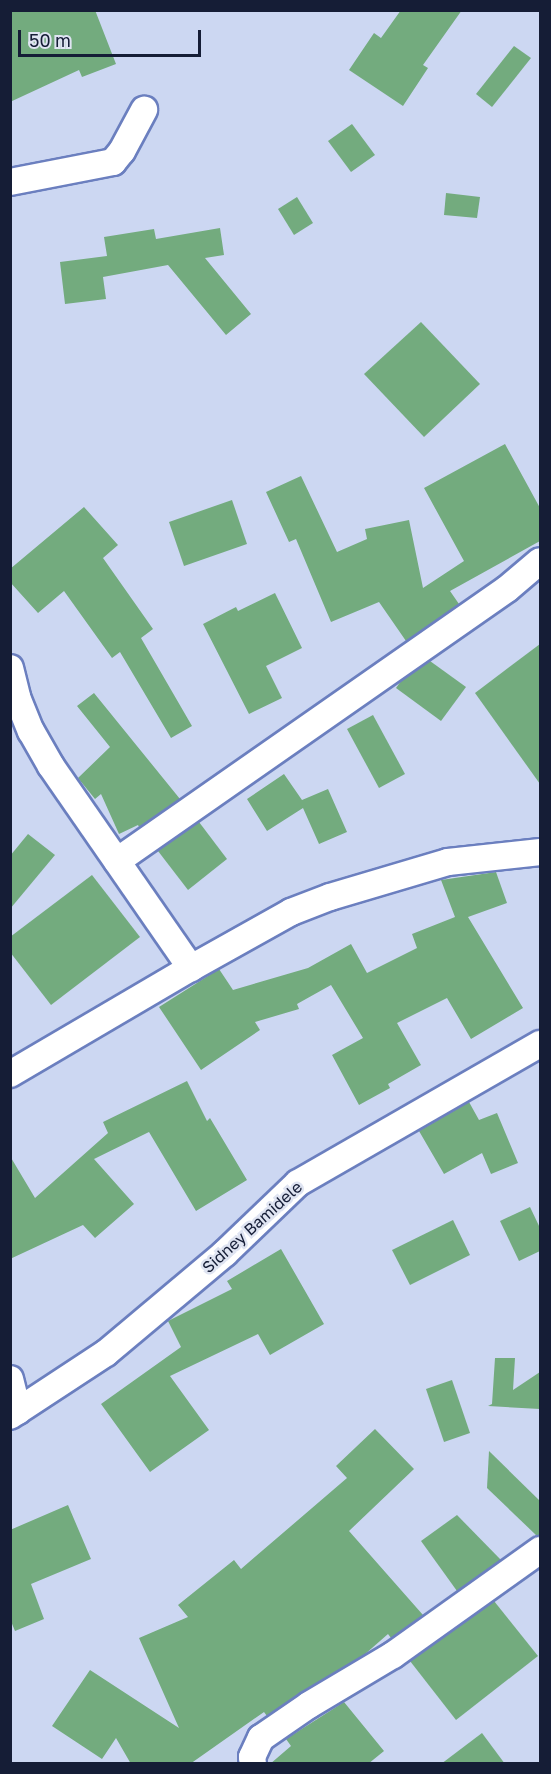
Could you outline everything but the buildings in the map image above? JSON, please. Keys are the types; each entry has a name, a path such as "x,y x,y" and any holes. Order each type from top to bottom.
{"street":[{"path":"10,182 113,162 122,151 144,110"},
{"path":"117,861 507,589 540,561"},
{"path":"10,668 17,697 31,731 51,766 191,968"},
{"path":"10,1074 291,912 330,897 448,862 540,852"},
{"name":"Sidney Bamidele","path":"14,1413 106,1353 225,1253 298,1183 540,1044"},
{"path":"10,1379 14,1413"},
{"path":"253,1764 252,1757 261,1738 309,1705 393,1655 540,1550"}]}
